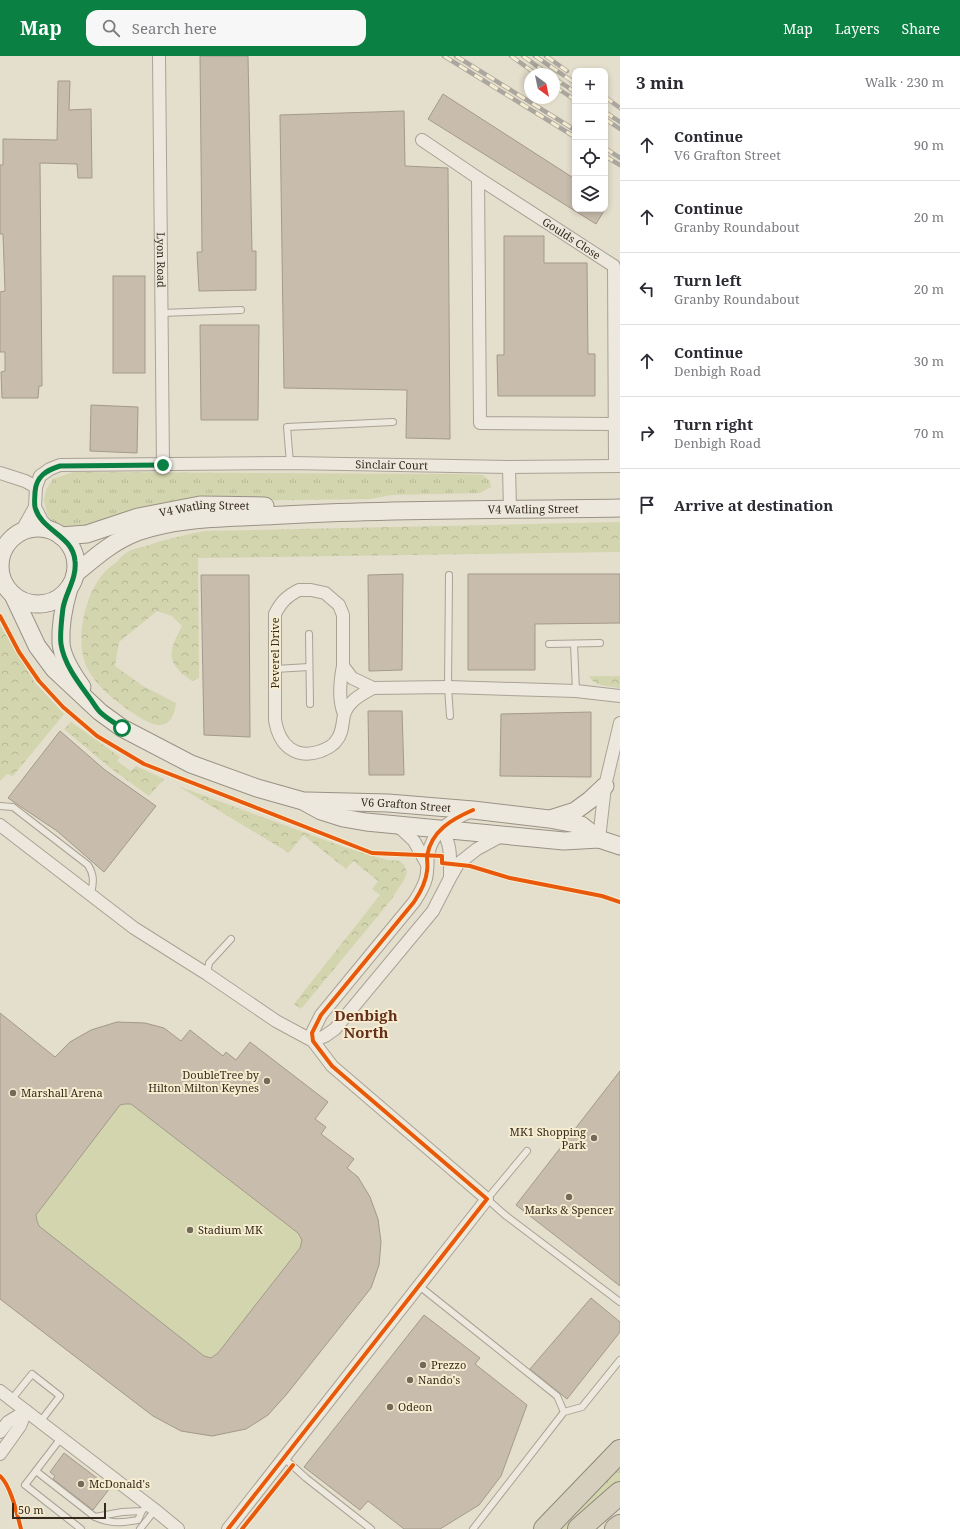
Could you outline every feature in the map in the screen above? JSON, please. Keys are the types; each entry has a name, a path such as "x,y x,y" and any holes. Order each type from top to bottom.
{"highway":[{"path":"545,1529 620,1451"},
{"path":"579,1529 620,1493"},
{"path":"616,1529 620,1526"}],"street":[{"name":"Lyon Road","path":"159,56 163,465"},
{"name":"Goulds Close","path":"422,140 614,266 618,466"},
{"path":"478,178 480,423 616,424"},
{"name":"Sinclair Court","path":"36,487 40,476 50,469 60,466 290,463 509,467 618,466"},
{"path":"509,467 510,510"},
{"path":"0,473 25,481 36,487 35,506 42,521 71,546 75,560 72,581 60,596 49,602 36,604 24,601 7,588 1,575 0,561 4,548 35,506"},
{"name":"V4 Watling Street","path":"56,533 87,534 138,517 200,505 281,506 351,512"},
{"name":"V4 Watling Street","path":"72,581 103,550 136,533 172,523 212,519 351,512 620,508"},
{"path":"11,538 36,528 56,533"},
{"name":"V6 Grafton Street","path":"72,581 63,607 61,644 71,672 100,712"},
{"name":"V6 Grafton Street","path":"7,588 37,646 54,669 100,712 122,728 191,764 257,788 303,801 321,811 343,818 366,822 564,841 599,839"},
{"name":"Peverel Drive","path":"299,590 311,590 325,593 339,606 343,615 343,666 340,681 344,714 342,730 336,742 326,749 314,753 302,754 292,750 282,741 277,732 275,720 275,669 275,614 280,603 289,595 299,590"},
{"name":"Peverel Drive","path":"343,666 352,678 373,688 448,687 576,691 620,696"},
{"name":"Peverel Drive","path":"344,714 356,698 373,688"},
{"path":"599,839 605,786 620,723"},
{"path":"548,819 575,811 605,786"},
{"name":"V6 Grafton Street","path":"303,801 388,804 474,810 548,819 581,825 599,839 620,846"},
{"path":"388,804 414,814 426,816 437,823 449,844 451,852 450,878"},
{"path":"313,1041 312,1033 321,1014 414,902 422,889 427,871 430,846 434,837 452,820 474,810"},
{"path":"0,825 134,928 276,1021 313,1041 332,1066 487,1199 228,1529"},
{"path":"397,825 414,841 427,864"},
{"path":"313,1041 325,1036 335,1029 433,911 458,864 477,849 503,835"},
{"path":"0,1391 149,1509 178,1529"},
{"path":"0,1432 8,1422 26,1411"},
{"path":"0,1454 20,1426 26,1411"}],"lane":[{"path":"162,313 241,310"},
{"path":"290,463 287,427 393,422"},
{"path":"449,575 448,687 450,716"},
{"path":"309,634 310,704"},
{"path":"550,644 600,643"},
{"path":"574,644 576,691"},
{"path":"275,669 309,667"},
{"path":"0,806 13,807 88,865 92,871 94,879 90,895"},
{"path":"206,974 209,963 231,939"},
{"path":"527,1151 487,1199 505,1215 620,1302"},
{"path":"418,1285 557,1396 564,1412"},
{"path":"473,1529 564,1412 582,1406 620,1360"},
{"path":"11,1400 32,1374 60,1396 40,1422"},
{"path":"61,1438 24,1485 81,1529"},
{"path":"284,1458 306,1478 371,1529"},
{"path":"36,1470 95,1517 108,1522 119,1523 138,1520 149,1509"},
{"path":"95,1517 149,1509"},
{"path":"140,1529 149,1509"}],"green space":[{"path":"73,472 456,474 483,475 490,481 491,487 480,493 391,495 370,499 211,501 84,527 67,528 51,520 47,514 44,500 46,490 53,479"},
{"path":"620,522 620,552 198,558 199,678 192,681 177,668 173,662 172,649 182,626 172,616 157,611 119,642 115,666 143,686 176,703 174,713 170,720 160,725 140,718 105,691 93,678 85,663 82,653 82,629 87,605 91,593 106,570 130,551 173,538 205,531"},
{"path":"0,625 35,683 64,714 13,776 7,774 0,781"},
{"path":"589,676 620,676 620,688 599,684 592,680"},
{"path":"71,722 120,757 117,761 131,771 136,766 164,779 149,796 109,767 64,729"},
{"path":"178,786 344,847 387,860 400,861 404,865 407,872 404,880 391,900 301,1009 294,1004 380,895 372,889 378,881 353,861 346,869 303,835 289,853"},
{"name":"Stadium MK","path":"117,1022 145,1023 164,1028 358,1177 370,1197 378,1219 381,1242 379,1265 371,1288 286,1395 246,1429 212,1436 181,1431 153,1416 0,1299 0,1127 53,1059 70,1042 91,1030"},
{"path":"620,1464 620,1483 569,1529 556,1529"}],"building":[{"path":"200,56 248,56 252,251 256,251 256,290 199,291 197,252 202,252"},
{"path":"58,81 70,81 69,110 91,109 92,178 78,178 77,164 40,163 42,386 39,386 38,398 2,398 1,372 5,371 5,352 0,352 0,292 5,291 3,234 0,234 0,165 3,165 3,139 57,140"},
{"path":"443,94 572,177 572,209 428,119"},
{"path":"404,111 405,166 448,168 450,439 406,438 407,390 284,388 280,115"},
{"path":"577,212 603,212 596,224"},
{"path":"504,236 544,236 544,263 587,263 588,354 595,354 595,396 498,396 497,355 504,355"},
{"path":"113,276 145,276 145,373 113,373"},
{"path":"200,325 259,325 258,420 201,420"},
{"path":"91,405 138,407 137,453 90,451"},
{"path":"403,574 402,670 369,671 368,575"},
{"path":"468,574 620,574 620,623 535,624 535,670 468,670"},
{"path":"201,575 249,575 250,737 204,735"},
{"path":"368,711 402,711 404,775 369,775"},
{"path":"591,712 591,777 500,776 501,714"},
{"path":"60,731 105,770 156,806 104,872 57,831 8,798"},
{"name":"Stadium MK","path":"0,1013 55,1057 70,1042 91,1030 117,1022 145,1023 164,1028 181,1041 190,1030 223,1056 226,1052 236,1060 250,1042 328,1102 315,1119 326,1127 321,1134 354,1159 347,1168 358,1177 370,1197 378,1219 381,1242 379,1265 371,1288 286,1395 268,1415 246,1429 212,1436 181,1431 153,1416 0,1299","holes":["131,1104 298,1233 302,1240 300,1248 218,1353 211,1358 204,1356 39,1226 37,1221 36,1215 120,1105"]},
{"name":"MK1 Shopping Park","path":"620,1071 620,1286 516,1205"},
{"path":"591,1298 620,1322 620,1332 567,1399 530,1369"},
{"path":"424,1315 480,1358 475,1364 527,1405 501,1476 479,1505 440,1529 404,1529 368,1501 360,1510 304,1467"},
{"name":"McDonald's","path":"64,1453 110,1488 93,1510 53,1479 55,1476 50,1472"}],"railway":[{"path":"444,56 572,135"},
{"path":"456,56 572,128"},
{"path":"511,56 528,68"},
{"path":"523,56 540,68"},
{"path":"535,56 572,81"},
{"path":"546,56 567,71"},
{"path":"560,82 572,90"},
{"path":"560,90 572,98"},
{"path":"608,99 620,108"},
{"path":"608,114 620,122"},
{"path":"608,121 620,129"},
{"path":"608,150 620,158"},
{"path":"608,158 620,165"}],"cycle path":[{"path":"0,616 19,652 39,681 63,707 97,736 144,764 372,853 442,856 442,863 470,866 510,878 602,896 620,902"},
{"path":"228,1529 487,1199 332,1066 313,1041 312,1033 321,1015 416,899 425,879 429,847 438,833 450,822 473,810"},
{"path":"242,1529 293,1465"},
{"path":"0,1476 10,1493 21,1529"}],"place":[{"name":"DoubleTree by Hilton Milton Keynes","path":"267,1081"},
{"name":"Marshall Arena","path":"13,1093"},
{"name":"MK1 Shopping Park","path":"594,1138"},
{"name":"Marks & Spencer","path":"569,1197"},
{"name":"Stadium MK","path":"190,1230"},
{"name":"Prezzo","path":"423,1365"},
{"name":"Nando's","path":"410,1380"},
{"name":"Odeon","path":"390,1407"},
{"name":"McDonald's","path":"81,1484"}],"district":[{"name":"Denbigh North","path":"366,1024"}],"route":[{"path":"122,728 100,712 71,672 61,644 63,607 75,574 75,560 71,546 42,521 35,506 36,487 40,476 50,469 60,466 163,465"}]}
